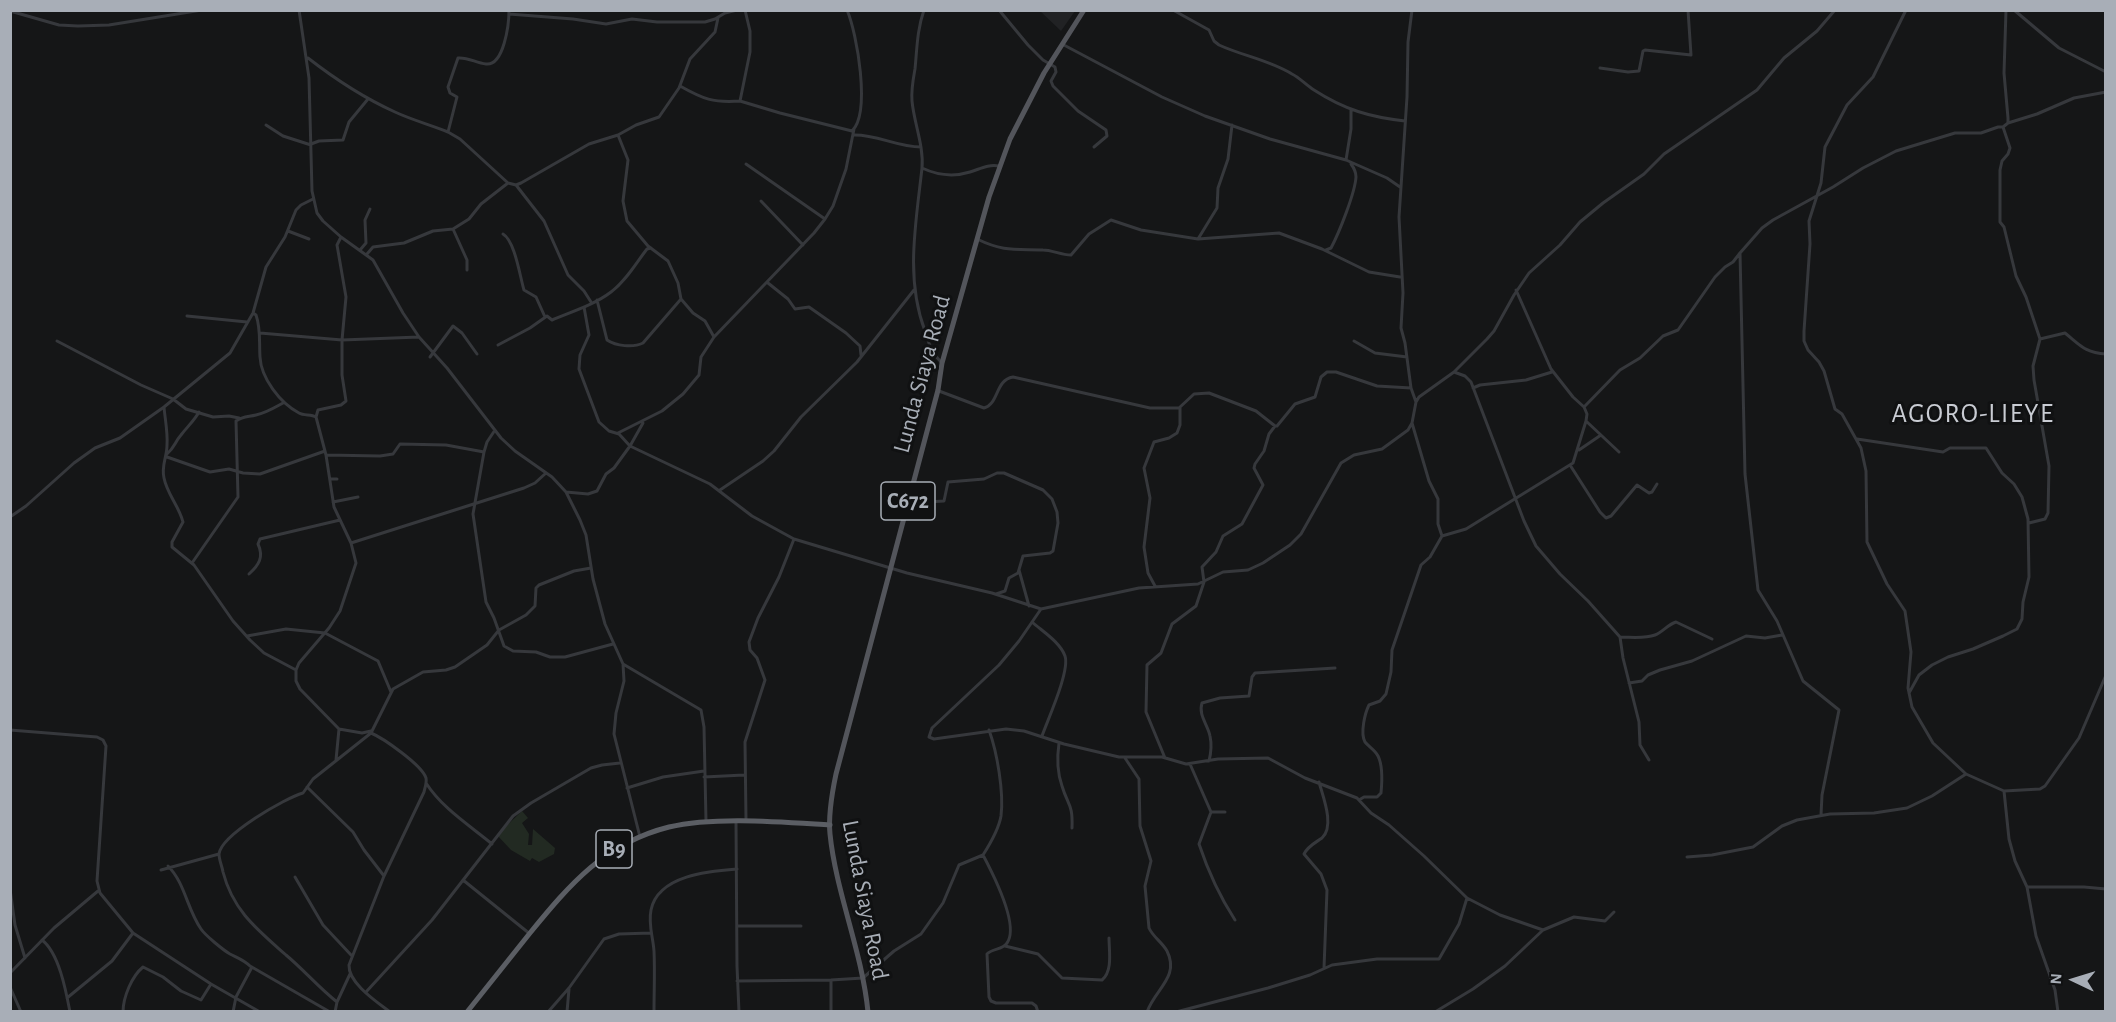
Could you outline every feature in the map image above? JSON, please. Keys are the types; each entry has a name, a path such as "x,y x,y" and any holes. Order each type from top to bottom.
{"highway":[{"name":"B9","path":"466,1011 561,896 587,869 614,849 670,827 706,823 830,825"}],"main road":[{"name":"Lunda Siaya Road","path":"868,1011 835,863 830,825 836,774 938,390 942,363 1000,167 1019,119 1049,63 1084,10"}],"street":[{"path":"10,11 58,25 90,26 202,10"},
{"path":"299,10 307,58 313,199 317,213 341,237 367,254 377,265 419,337 495,430 515,451 546,473 566,492 586,535 591,568 605,624 623,664 624,681 614,725 615,743 640,837"},
{"path":"448,132 457,97 450,93 448,87 457,60 463,58 490,64 497,61 509,30 509,12 603,24 634,19 645,22 705,22 737,10"},
{"path":"740,101 748,68 750,42 746,10"},
{"path":"617,433 643,422 672,404 697,378 701,357 714,338 768,283 825,219 840,189 854,129 860,115 861,70 854,29 847,10"},
{"path":"924,10 918,35 912,99 921,147 922,168 915,221 914,290 918,312 930,350 942,363"},
{"path":"999,10 1020,37 1056,70 1051,81 1053,87 1072,106 1107,133 1107,136 1094,147"},
{"path":"1173,10 1209,30 1214,41 1219,45 1266,61 1351,110 1377,118 1406,121"},
{"path":"1412,10 1399,217 1400,277 1403,293 1401,325 1412,396 1416,402"},
{"path":"1600,68 1628,72 1639,71 1643,51 1646,50 1691,55 1688,10"},
{"path":"1412,396 1417,398 1454,372 1494,331 1516,290 1534,267 1560,245 1580,222 1644,174 1664,154 1757,90 1784,58 1817,31 1835,10"},
{"path":"1906,10 1874,77 1847,105 1824,151 1821,183 1809,221 1810,244 1804,341 1824,371 1835,409 1842,414 1861,448 1866,471 1868,542 1887,584 1905,611 1911,652 1908,694 1912,707 1926,732 1966,774 2004,791 2040,789 2045,786 2079,738 2106,675"},
{"path":"2006,10 2004,73 2008,123"},
{"path":"2014,10 2059,48 2106,72"},
{"path":"516,185 589,144 618,135 636,125 659,117 680,86 690,59 715,32 717,18"},
{"path":"1062,44 1162,97 1205,116 1270,140 1347,161 1387,178 1400,187"},
{"path":"307,58 320,69 368,99 460,139 508,183 516,185 544,221 568,275 584,291 591,302"},
{"path":"680,86 707,100 740,101 780,114 851,131 854,129"},
{"path":"1584,407 1620,370 1640,358 1663,336 1678,330 1715,278 1725,267 1734,262 1740,252 1766,226 1816,195 1863,168 1908,147 1955,133 1981,133 2003,127 2008,123 2037,114 2074,98 2106,92"},
{"path":"266,125 283,136 311,145 319,141 343,140 349,122 368,99"},
{"path":"1324,250 1331,248 1355,184 1355,171 1347,161 1351,110"},
{"path":"1198,239 1217,208 1218,188 1228,159 1232,125"},
{"path":"2003,127 2010,148 2002,161 2000,170 2000,222 2004,227 2016,276 2026,297 2040,339 2033,366 2048,462 2046,519 2028,523"},
{"path":"618,135 628,160 623,194 625,215 636,234 668,261 678,283 681,299 693,313 705,321 714,338"},
{"path":"853,135 921,147"},
{"path":"746,164 825,219"},
{"path":"922,168 938,174 951,175 991,165 1000,167"},
{"path":"367,254 373,247 404,243 432,231 453,229 469,219 481,204 508,183"},
{"path":"10,517 26,506 74,463 95,448 117,440 164,407 230,353 253,314 266,267 288,231 297,208 313,199"},
{"path":"761,201 803,245"},
{"path":"1217,208 1222,210"},
{"path":"360,250 366,243 365,220 370,209"},
{"path":"977,239 1013,251 1042,250 1069,255 1073,254 1089,234 1111,220 1148,232 1198,239 1276,232 1324,250 1369,272 1400,277"},
{"path":"453,229 467,260 467,270"},
{"path":"288,231 309,239"},
{"path":"503,234 508,237 515,255 524,290 536,297 545,317 552,320 584,307 617,287 647,249 651,248"},
{"path":"341,237 337,245 346,306 342,340 342,375 346,401 341,405 318,410 316,417 333,502 351,543 355,568 339,611 325,633 299,663 296,670 296,681 300,689 339,729 362,733 372,732 406,757 423,774 434,794 492,844"},
{"path":"1740,252 1745,474 1758,590 1775,617 1803,681 1839,710 1822,795 1821,815"},
{"path":"768,283 788,299 795,309 808,307 851,337 862,350 857,362"},
{"path":"720,490 774,451 801,417 857,362 914,290"},
{"path":"1359,800 1364,797 1377,797 1381,792 1380,760 1363,735 1367,707 1384,698 1391,672 1392,650 1420,568 1430,557 1442,536 1466,529 1517,499 1570,465 1577,451 1587,414 1584,407 1552,372 1516,290"},
{"path":"597,300 607,340 614,344 638,345 643,343 681,299"},
{"path":"584,307 589,335 579,357 579,369 599,422 609,431 617,433 630,446 690,473 720,490 752,516 794,539 890,568 995,594 1041,609 1120,591 1204,582 1223,572 1248,570 1258,566 1290,545 1308,525 1341,463 1353,455 1386,447 1405,433 1412,423 1416,402 1421,395"},
{"path":"253,314 256,315 260,333 261,366 273,389 297,412 316,417"},
{"path":"187,316 247,322"},
{"path":"498,345 545,317"},
{"path":"430,357 453,326 462,333 477,354"},
{"path":"260,333 342,340 419,337"},
{"path":"2040,339 2065,333 2088,351 2094,354 2106,354"},
{"path":"1354,340 1375,353 1407,357"},
{"path":"57,342 173,399 186,409 213,417 239,418 258,415 284,402"},
{"path":"1165,758 1146,711 1147,665 1161,653 1172,624 1196,606 1204,582 1201,570 1203,565 1216,552 1223,536 1242,524 1263,485 1254,468 1264,451 1269,434 1275,426 1280,425 1295,404 1315,397 1321,377 1327,372 1336,372 1377,386 1411,388"},
{"path":"1454,372 1465,376 1471,382 1531,537 1542,555 1593,606 1620,637 1639,722 1640,745 1649,760"},
{"path":"1473,388 1480,385 1526,380 1552,372"},
{"path":"938,390 987,408 991,405 1002,382 1018,377 1149,408 1180,407 1196,393 1209,393 1256,411 1275,426"},
{"path":"164,407 167,442 166,456 162,466 164,481 183,522 171,545 173,549 192,563 246,636 264,653 296,670"},
{"path":"1155,586 1149,573 1144,549 1150,498 1144,468 1154,442 1177,433 1180,425 1180,407"},
{"path":"166,456 176,446 178,439 199,412"},
{"path":"192,563 238,497 236,424 239,418"},
{"path":"1586,421 1619,452"},
{"path":"566,492 588,494 597,491 606,474 614,468 630,446 643,422"},
{"path":"1412,423 1429,481 1438,499 1438,524 1442,536"},
{"path":"495,430 484,452 474,503 474,524 483,591 502,643 507,649 536,652 558,658 578,655 614,644"},
{"path":"1577,451 1601,435"},
{"path":"1855,439 1942,452 1950,448 1986,448 2002,473 2014,484 2022,497 2028,523 2029,577 2023,602 2022,619 2017,628 1974,649 1936,662 1919,675 1908,694"},
{"path":"166,456 210,472 224,469 252,474 266,473 325,453 380,456 393,454 400,444 446,445 484,452"},
{"path":"1570,465 1598,510 1606,518 1611,516 1637,485 1649,493 1656,484"},
{"path":"907,503 944,501 948,482 987,478 1000,472 1043,490 1052,499 1058,523 1053,551 1023,556 1019,570 1029,606"},
{"path":"351,543 531,486 546,473"},
{"path":"330,479 337,479"},
{"path":"333,502 358,497"},
{"path":"249,574 262,558 258,544 260,538 340,520"},
{"path":"746,822 745,747 748,730 765,680 757,658 750,650 749,642 794,539"},
{"path":"337,1002 317,986 244,916 228,888 219,854 224,842 275,806 293,795 303,793 308,783 372,732 391,692 423,672 446,670 463,662 487,645 499,630 526,615 534,606 536,588 539,585 569,572 591,568"},
{"path":"995,594 1005,591 1009,578 1019,570"},
{"path":"1041,609 999,665 939,721 928,735 931,739 989,730 1014,729 1059,743 1125,758 1165,758 1190,764 1268,758 1305,778 1359,800 1371,813 1389,825 1424,856 1467,898 1507,918 1543,930"},
{"path":"1032,622 1059,648 1066,661 1063,681 1042,736"},
{"path":"1620,637 1653,635 1676,622 1712,639"},
{"path":"246,636 286,629 325,633 378,661 391,692"},
{"path":"1629,683 1642,681 1648,675 1660,670 1692,661 1746,636 1765,638 1782,635"},
{"path":"623,664 702,710 706,823"},
{"path":"1209,761 1211,742 1201,711 1202,704 1220,698 1249,696 1252,677 1255,673 1335,668"},
{"path":"336,760 339,729"},
{"path":"10,730 97,737 105,742 98,891 133,933 211,984 260,1011"},
{"path":"737,981 862,978 894,951 921,934 943,903 959,865 983,855 1000,820 997,755 989,730"},
{"path":"1059,743 1058,770 1061,785 1072,807 1072,828"},
{"path":"1125,758 1139,778 1140,826 1151,861 1145,886 1149,928 1166,951 1171,969 1147,1011"},
{"path":"366,992 432,920 513,816 591,768 620,763"},
{"path":"1190,764 1211,812 1199,844 1211,874 1235,920"},
{"path":"627,789 663,777 704,771"},
{"path":"1687,857 1753,847 1782,826 1797,820 1821,815 1874,813 1907,808 1932,796 1966,774"},
{"path":"704,777 744,775"},
{"path":"1319,782 1327,819 1327,831 1323,837 1306,849 1304,854 1321,874 1327,890 1324,968"},
{"path":"335,1011 350,974 352,956 384,876 426,783"},
{"path":"307,788 353,832 384,876"},
{"path":"2004,791 2009,839 2015,861 2027,887 2036,936 2054,984 2058,1011"},
{"path":"1211,812 1225,812"},
{"path":"736,822 739,1011"},
{"path":"161,870 168,866 219,854"},
{"path":"983,855 1003,897 1008,916 1011,933 1005,946"},
{"path":"168,866 179,878 187,904 203,933 229,954 244,960 252,967 330,1011"},
{"path":"654,1011 652,905 664,890 684,878 699,873 737,869"},
{"path":"295,878 323,925 352,956"},
{"path":"464,880 530,934"},
{"path":"2027,887 2084,886 2106,889"},
{"path":"10,889 15,926 25,958"},
{"path":"10,973 42,940 98,891"},
{"path":"1176,1011 1260,990 1310,975 1332,965 1377,959 1439,959 1459,924 1467,898"},
{"path":"1435,1011 1473,989 1505,966 1543,930 1574,917 1605,921 1614,912"},
{"path":"737,926 801,926"},
{"path":"67,998 112,961 133,933"},
{"path":"548,1011 569,988 604,939 619,934 651,933"},
{"path":"1038,1011 1032,1003 1000,1003 990,1000 987,954 991,950 1005,946 1038,954 1062,978 1102,980 1109,970 1109,938"},
{"path":"42,940 53,954 70,1011"},
{"path":"123,1011 123,1002 136,975 143,967 163,977 181,991 201,1000 211,984"},
{"path":"233,1011 236,997 252,967"},
{"path":"350,974 366,992 390,1011"},
{"path":"831,980 831,1011"},
{"path":"10,987 21,1011"},
{"path":"567,1011 569,988"},
{"path":"1442,1007 1446,1011"}],"shaded area":[{"path":"1040,11 1075,11 1061,31"},
{"path":"522,811 528,818 522,823 529,834 528,845 532,845 533,829 555,848 554,854 539,862 532,858 530,861 511,850 497,835"}],"district":[{"name":"AGORO-LIEYE","path":"1973,414"}]}
